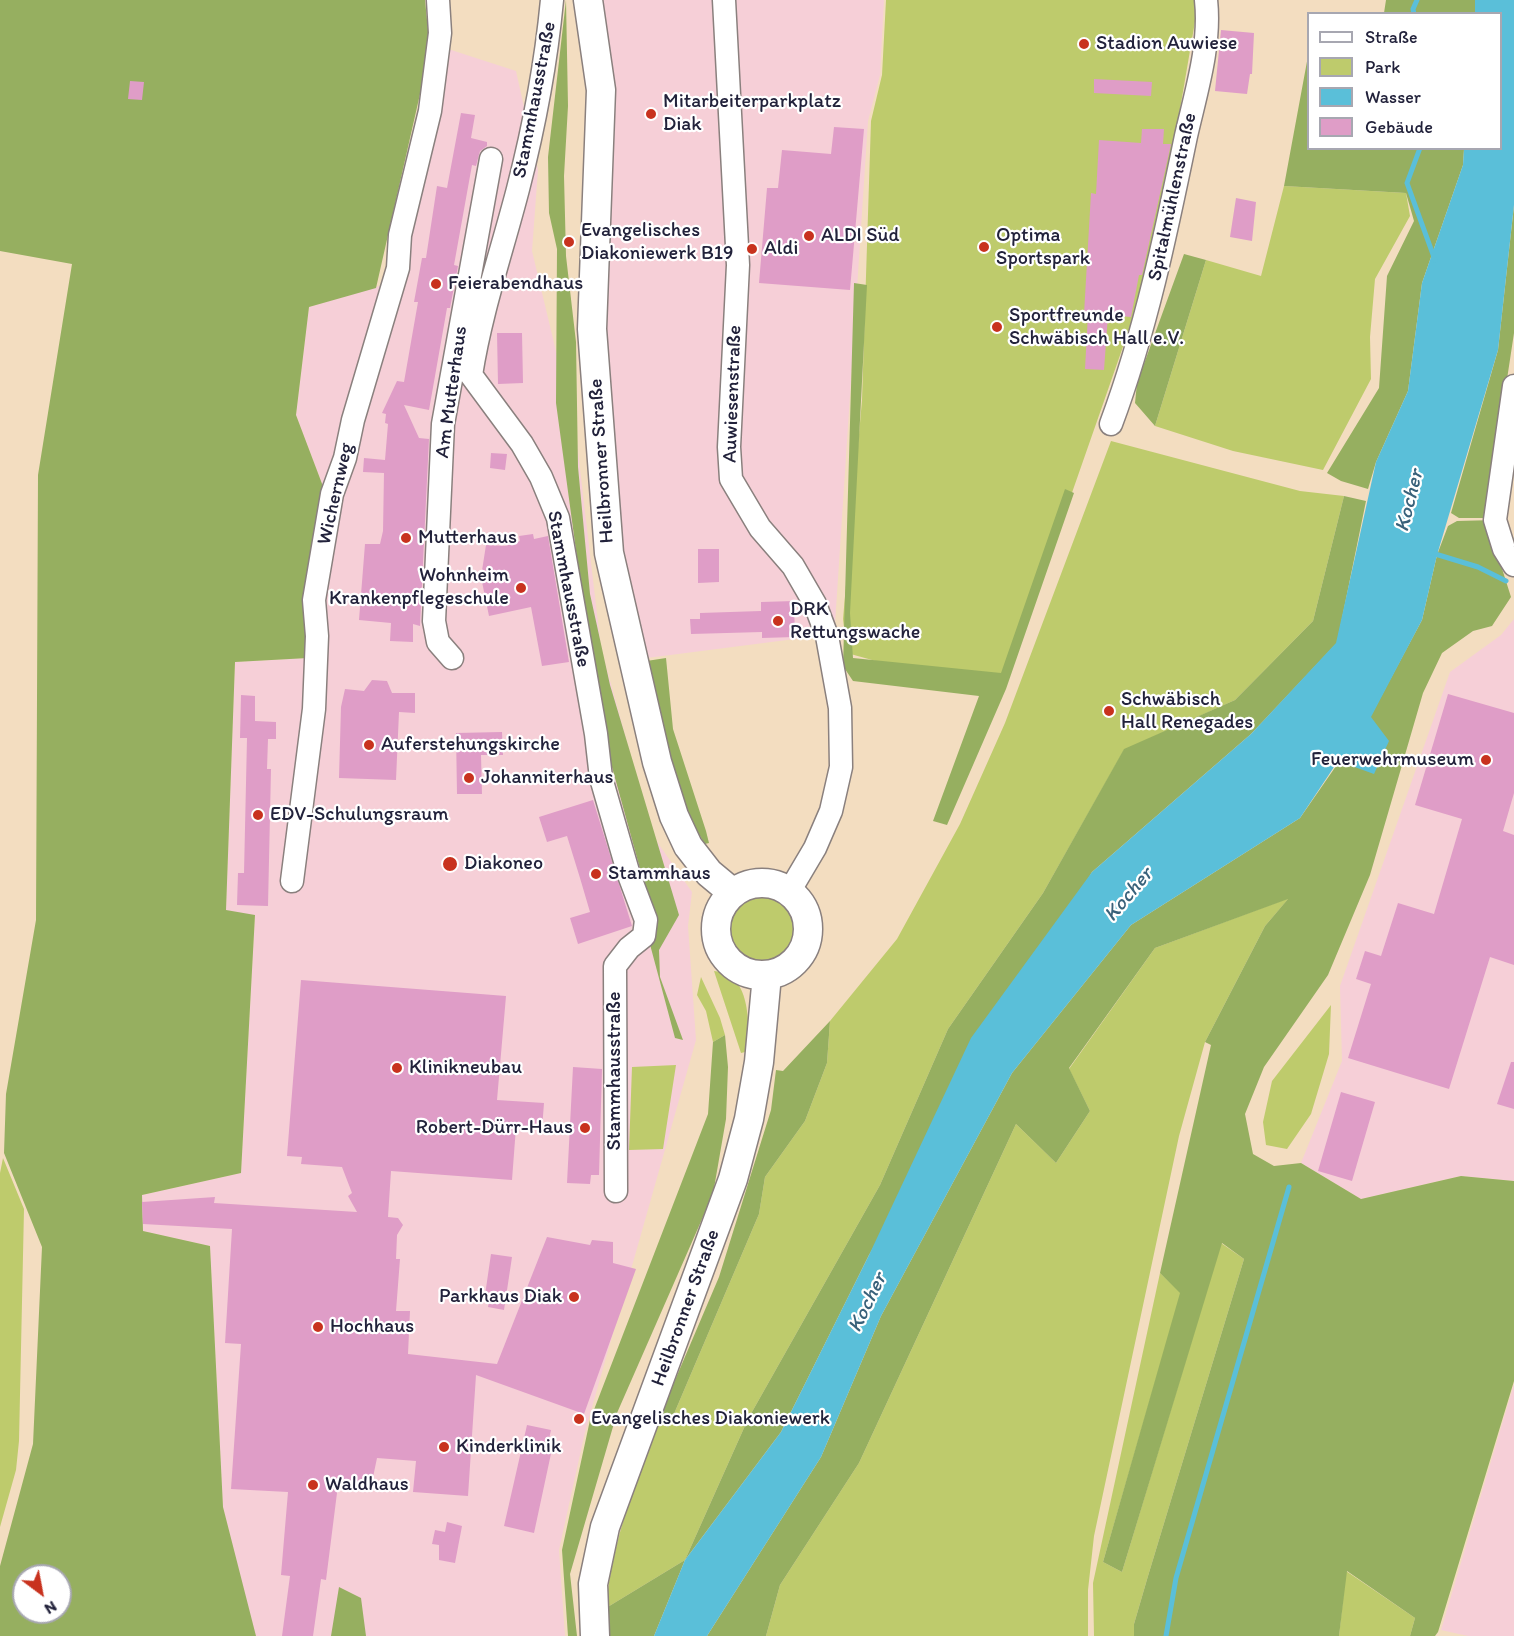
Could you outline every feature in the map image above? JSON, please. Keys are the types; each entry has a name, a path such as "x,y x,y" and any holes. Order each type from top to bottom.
{"main road":[{"name":"Heilbronner Straße","path":"588,0 601,90 592,328 609,553 657,762 674,816 688,846 709,873 733,893"},
{"path":"765,883 789,892 801,903 807,918 808,935 803,950 788,967 767,975 748,973 735,967 718,945 716,927 721,909 733,893 749,885 765,883"},
{"name":"Heilbronner Straße","path":"595,1636 593,1584 605,1527 733,1179 750,1119 759,1062 767,975"}],"street":[{"name":"Wichernweg","path":"292,881 314,709 317,636 314,600 332,494 398,268 400,235 430,111 440,33 438,0"},
{"name":"Stammhausstraße","path":"552,0 547,60 518,188 478,328 471,375 522,444 541,477 558,518 596,734 601,778 628,875 646,920 644,936 629,948 615,966 616,1191"},
{"name":"Auwiesenstraße","path":"724,0 738,265 729,447 731,479 760,528 793,566 815,604 827,636 840,708 840,767 831,811 815,848 789,892"},
{"name":"Spitalmühlenstraße","path":"1111,424 1125,385 1159,269 1204,53 1206,0"},
{"name":"Am Mutterhaus","path":"452,658 438,642 434,621 443,424 491,159"},
{"path":"1514,386 1495,520 1504,549 1514,565"}],"shaded area":[{"path":"592,0 884,0 880,75 868,121 835,624 818,636 647,658 609,553"},
{"name":"Diakoneo","path":"445,48 516,71 538,170 532,251 576,435 601,648 653,836 692,892 688,926 696,1040 585,1432 559,1550 565,1636 255,1636 223,1507 210,1246 142,1231 142,1195 241,1173 255,916 226,911 235,662 307,658 324,489 296,415 309,307 396,281 425,181"},
{"path":"1514,619 1514,1181 1461,1176 1361,1199 1301,1163 1342,1061 1340,986 1450,672 1501,635"},
{"path":"1514,1384 1514,1636 1468,1636 1441,1630"}],"green space":[{"path":"0,0 425,0 430,50 376,288 309,307 296,415 324,489 308,658 235,662 226,910 255,915 241,1173 142,1195 143,1231 210,1246 223,1507 256,1636 0,1636 0,1566 33,1444 42,1247 4,1153 6,1094 36,920 38,475 72,264 0,251"},
{"path":"566,0 568,106 564,176 566,256 576,342 578,467 590,594 610,685 679,915 659,950 660,977 683,1040 675,1038 648,937 655,923 599,720 556,403 557,249 549,213 548,157"},
{"name":"Sportfreunde Schwäbisch Hall e.V.","path":"886,0 1197,0 1198,4 1155,255 1001,696 847,653 843,619 862,400 871,121 882,75"},
{"path":"1386,0 1475,0 1475,12 1384,12"},
{"path":"1307,61 1307,150 1464,150 1463,165 1422,283 1408,391 1376,462 1368,489 1341,481 1327,473 1379,388 1387,276 1414,221 1406,193 1284,186"},
{"path":"1284,186 1406,193 1410,216 1375,279 1370,337 1371,379 1323,470 1233,451 1155,426 1206,260 1261,276"},
{"path":"1514,205 1514,333 1486,518 1459,518 1451,513 1498,350"},
{"path":"1184,254 1206,260 1155,426 1135,403 1137,383"},
{"path":"854,283 867,285 850,613 853,658 1001,673 1065,489 1074,493 1006,689 947,825 933,821 979,696 853,681 843,666"},
{"path":"1111,441 1300,491 1344,496 1313,621 1235,700 1124,750 1043,893 948,1029 880,1185 748,1419 685,1560 606,1608 609,1582 620,1533 661,1413 668,1428 759,1214 765,1177 805,1121 827,1063 830,1021 897,939 960,824 1005,723"},
{"path":"1344,496 1366,501 1337,643 1251,734 1092,872 869,1255 781,1432 685,1560 748,1419 880,1185 948,1029 1043,893 1124,749 1235,700 1313,621"},
{"path":"1495,520 1498,556 1511,597 1492,626 1473,631 1442,653 1423,693 1370,875 1328,975 1264,1067 1245,1114 1253,1154 1274,1166 1301,1163 1361,1199 1461,1176 1514,1181 1514,1381 1438,1632 1435,1636 1410,1636 1415,1618 1347,1571 1339,1636 1134,1636 1134,1624 1148,1576 1244,1259 1222,1243 1122,1572 1103,1562 1180,1293 1160,1273 1211,1045 1205,1042 1265,926 1288,899 1155,948 1069,1068 1090,1111 1056,1163 1016,1124 859,1463 780,1585 766,1636 707,1636 821,1457 881,1316 1012,1073 1131,925 1300,818 1370,717 1422,620 1437,555 1448,526 1457,521"},
{"path":"666,658 673,729 706,831 709,843 705,844 685,812 640,662"},
{"path":"768,895 781,901 790,910 794,916 796,930 794,944 786,955 775,963 754,965 736,955 728,944 726,923 736,905 747,897"},
{"path":"1289,898 1265,926 1205,1042 1179,1136 1094,1536 1088,1590 1088,1636 766,1636 780,1585 859,1463 1016,1124 1056,1163 1090,1111 1069,1069 1155,948"},
{"path":"714,971 726,974 742,990 748,1014 749,1051 741,1053"},
{"path":"701,977 720,1018 725,1035 713,1042 706,1011 697,995"},
{"path":"1331,1005 1329,1054 1311,1114 1287,1149 1266,1145 1263,1122 1272,1081"},
{"path":"830,1021 827,1063 805,1121 765,1177 759,1214 668,1428 661,1413 719,1277 771,1110 776,1070 783,1071"},
{"path":"725,1035 728,1067 726,1119 713,1194 617,1413 570,1574 577,1636 568,1636 562,1550 590,1420 708,1114 713,1042"},
{"path":"676,1065 663,1149 629,1150 632,1067"},
{"path":"3,1158 24,1209 19,1441 16,1470 0,1527 0,1173"},
{"path":"1221,1243 1244,1259 1148,1576 1134,1624 1134,1636 1094,1636 1093,1583 1160,1273 1181,1293 1103,1562 1122,1572"},
{"path":"685,1560 654,1636 606,1636 606,1608"},
{"path":"1346,1571 1415,1618 1410,1636 1339,1636"},
{"path":"339,1587 361,1598 366,1636 331,1636"}],"water":[{"name":"Kocher","path":"1475,0 1514,0 1514,205 1498,350 1437,555 1422,620 1371,717 1389,741 1374,774 1338,761 1300,818 1131,925 1012,1073 881,1316 821,1457 707,1636 654,1636 685,1560 781,1432 869,1255 971,1038 1092,872 1251,734 1336,643 1376,462 1408,391 1422,283 1463,165 1464,150 1502,150 1502,12 1475,12"}],"building":[{"path":"1221,30 1254,33 1252,74 1250,74 1247,94 1215,91"},
{"path":"1094,79 1152,82 1151,96 1094,93"},
{"path":"130,81 144,82 142,100 128,99"},
{"path":"461,113 475,115 471,138 487,142 487,146 480,151 476,166 472,165 454,265 458,266 450,308 447,308 429,410 404,405 419,438 429,439 420,626 413,624 413,642 390,641 391,623 359,620 365,544 380,544 383,531 384,473 363,472 364,458 385,460 388,424 385,423 386,414 382,413 397,381 404,382 418,302 414,302 422,258 426,258 437,186 447,188"},
{"name":"ALDI Süd","path":"834,127 864,129 850,290 759,283 767,188 778,188 782,150 831,154"},
{"path":"1142,129 1164,129 1163,144 1171,144 1142,275 1139,275 1131,317 1108,315 1104,370 1085,369 1088,314 1084,314 1091,193 1096,194 1099,140 1141,143"},
{"path":"1236,198 1256,202 1252,241 1230,237"},
{"path":"497,333 522,333 523,383 498,384"},
{"path":"491,453 507,454 505,470 490,468"},
{"path":"533,534 534,539 548,536 569,662 542,666 531,607 489,616 481,577 486,545 505,546 520,541 519,536"},
{"path":"698,549 719,549 719,582 698,583"},
{"path":"794,601 795,637 762,638 762,632 691,634 690,619 700,619 700,613 761,611 761,602"},
{"name":"Auferstehungskirche","path":"372,680 387,681 392,693 415,693 415,713 399,712 396,780 339,778 341,707 345,689 364,691"},
{"path":"1448,694 1514,713 1514,793 1503,831 1514,835 1514,965 1490,957 1449,1089 1348,1058 1371,984 1356,979 1365,951 1381,956 1398,903 1434,914 1462,819 1415,805"},
{"name":"EDV-Schulungsraum","path":"241,695 255,696 255,721 276,722 276,739 268,739 267,769 271,769 268,906 237,905 238,873 244,873 247,738 240,738"},
{"name":"Johanniterhaus","path":"502,732 503,755 481,755 482,794 457,794 456,733"},
{"name":"Stammhaus","path":"593,800 632,926 578,944 570,918 590,912 580,878 567,836 547,842 539,817"},
{"path":"301,980 506,996 497,1100 544,1103 542,1129 516,1127 512,1180 391,1171 388,1217 398,1218 403,1225 397,1235 396,1259 400,1259 396,1311 410,1311 408,1354 497,1364 547,1237 590,1245 592,1240 613,1242 613,1263 636,1269 584,1414 476,1375 468,1496 413,1492 416,1461 377,1458 372,1482 357,1486 338,1485 326,1580 321,1579 313,1636 282,1636 290,1576 281,1575 288,1492 231,1489 241,1344 225,1343 232,1229 143,1224 142,1202 215,1197 214,1203 357,1212 348,1196 352,1193 342,1167 301,1164 302,1157 287,1156"},
{"path":"1511,1062 1514,1062 1514,1109 1497,1104"},
{"name":"Robert-Dürr-Haus","path":"573,1067 602,1069 599,1175 591,1175 590,1184 567,1183"},
{"path":"1341,1092 1375,1102 1352,1181 1318,1171"},
{"path":"491,1254 512,1257 504,1310 488,1307 490,1296 485,1295"},
{"path":"527,1425 551,1430 547,1448 552,1449 534,1533 504,1526"},
{"path":"447,1522 462,1526 455,1563 439,1560 439,1545 432,1544 435,1530 445,1532"}],"waterway":[{"path":"1414,12 1417,0"},
{"path":"1419,150 1407,183 1435,260"},
{"path":"1432,553 1478,567 1506,581"},
{"path":"1166,1636 1176,1578 1289,1187"}],"place":[{"name":"Stadion Auwiese","path":"1084,44"},
{"name":"Mitarbeiterparkplatz Diak","path":"651,114"},
{"name":"ALDI Süd","path":"809,236"},
{"name":"Evangelisches Diakoniewerk B19","path":"569,242"},
{"name":"Optima Sportspark","path":"984,247"},
{"name":"Aldi","path":"752,249"},
{"name":"Feierabendhaus","path":"436,284"},
{"name":"Sportfreunde Schwäbisch Hall e.V.","path":"997,327"},
{"name":"Mutterhaus","path":"406,538"},
{"name":"Wohnheim Krankenpflegeschule","path":"521,588"},
{"name":"DRK Rettungswache","path":"778,621"},
{"name":"Schwäbisch Hall Renegades","path":"1109,711"},
{"name":"Auferstehungskirche","path":"369,745"},
{"name":"Feuerwehrmuseum","path":"1486,760"},
{"name":"Johanniterhaus","path":"469,778"},
{"name":"EDV-Schulungsraum","path":"258,815"},
{"name":"Diakoneo","path":"450,864"},
{"name":"Stammhaus","path":"596,874"},
{"name":"Klinikneubau","path":"397,1068"},
{"name":"Robert-Dürr-Haus","path":"585,1128"},
{"name":"Parkhaus Diak","path":"574,1297"},
{"name":"Hochhaus","path":"318,1327"},
{"name":"Evangelisches Diakoniewerk","path":"579,1419"},
{"name":"Kinderklinik","path":"444,1447"},
{"name":"Waldhaus","path":"313,1485"}]}
